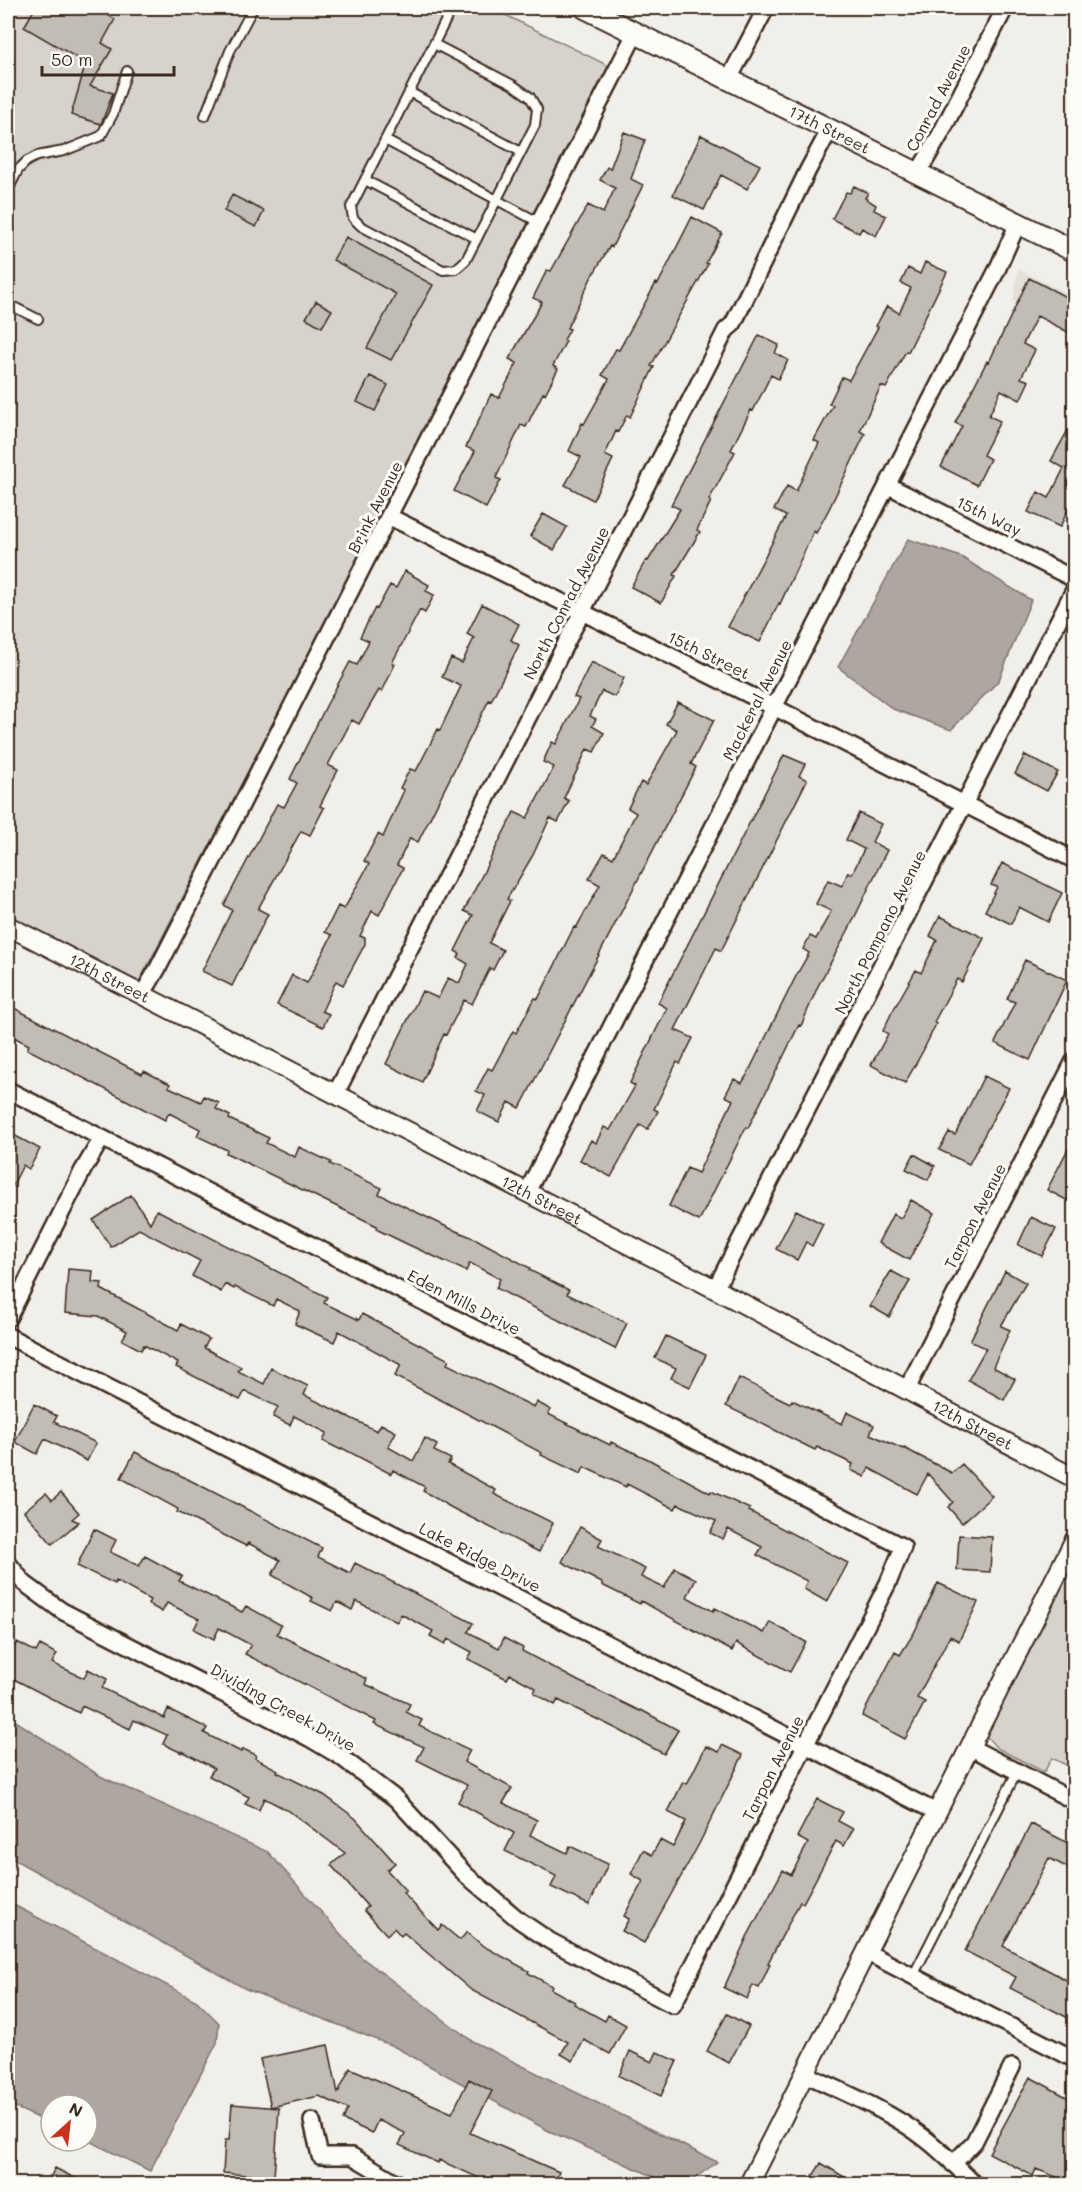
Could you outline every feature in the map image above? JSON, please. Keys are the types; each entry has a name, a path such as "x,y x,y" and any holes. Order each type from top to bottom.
{"main road":[{"name":"17th Street","path":"585,8 1074,251"}],"street":[{"path":"729,79 766,8"},
{"name":"Conrad Avenue","path":"918,173 1005,8"},
{"name":"Brink Avenue","path":"142,995 390,517 636,32"},
{"name":"North Conrad Avenue","path":"335,1095 726,330 733,324 830,129"},
{"name":"Mackeral Avenue","path":"527,1192 997,270 1018,224"},
{"name":"15th Way","path":"887,485 1074,579"},
{"name":"15th Street","path":"390,517 774,707 1074,860"},
{"name":"North Pompano Avenue","path":"715,1289 1074,590"},
{"name":"12th Street","path":"8,926 715,1289 1074,1478"},
{"name":"Tarpon Avenue","path":"907,1389 1074,1060"},
{"name":"Eden Mills Drive","path":"8,1090 903,1547"},
{"path":"8,1318 83,1170 102,1138"},
{"name":"Lake Ridge Drive","path":"8,1336 936,1812"},
{"path":"749,2184 1074,1541"},
{"name":"Tarpon Avenue","path":"673,2005 888,1583 903,1547"},
{"name":"Dividing Creek Drive","path":"8,1563 24,1583 62,1611 309,1738 341,1757 396,1799 466,1875 519,1920 550,1941 673,2005"},
{"path":"970,1747 1074,1801"},
{"path":"866,1952 1074,2059"},
{"path":"953,2164 974,2142 1012,2067"},
{"path":"805,2074 899,2121 923,2138 974,2184"},
{"path":"312,2121 320,2156 352,2156 399,2184"}],"lane":[{"path":"205,116 230,51 253,8"},
{"path":"434,44 513,85 530,97 537,109 535,125 466,260 456,269 443,270 361,226 353,218 351,207 452,8"},
{"path":"8,190 18,170 27,161 36,156 64,151 101,136 113,114 127,70"},
{"path":"409,92 521,152"},
{"path":"385,140 540,223"},
{"path":"365,180 477,239"},
{"path":"8,304 38,319"},
{"path":"913,1976 1017,1772"}],"shaded area":[{"path":"8,8 491,8 609,66 382,513 139,982 8,915"},
{"path":"1018,269 1074,297 1074,338 1013,301"},
{"path":"908,539 961,557 1031,600 999,680 951,730 893,709 838,667"},
{"path":"1074,1561 1074,1769 1052,1758 1044,1772 997,1748 984,1734"},
{"path":"8,1716 100,1776 268,1852 361,1957 472,2041 717,2162 687,2184 671,2184 549,2131 393,2046 246,1989 8,1856"},
{"path":"8,1902 197,2001 219,2023 217,2043 150,2171 99,2146 99,2093 39,2093 39,2118 8,2104"}],"building":[{"path":"35,8 95,8 115,19 102,43 112,49 90,86 113,93 101,124 71,115 86,63 24,27"},
{"path":"624,132 645,140 631,179 643,185 612,247 610,246 591,278 567,328 570,329 564,340 566,341 553,366 558,369 526,427 521,425 496,478 501,480 486,508 454,491 475,451 466,447 491,394 499,398 517,363 509,359 542,302 533,298 547,270 551,271 588,205 603,213 615,188 600,180 607,167 610,169"},
{"path":"701,135 760,165 747,189 721,175 704,210 673,195"},
{"path":"854,186 868,193 865,198 876,205 874,210 886,216 876,236 862,228 859,233 832,219 846,192 850,193"},
{"path":"232,195 264,211 256,227 224,211"},
{"path":"692,217 722,233 706,263 708,264 651,366 654,367 630,417 627,415 618,432 616,431 605,455 613,459 593,500 565,485 581,457 569,451 582,423 584,424 609,379 602,375 616,349 619,350 656,283 658,284"},
{"path":"346,237 433,285 391,360 367,348 396,294 333,260"},
{"path":"925,262 947,272 908,352 906,351 886,388 881,386 860,431 865,434 829,509 816,533 814,531 760,642 728,627 786,516 774,510 787,486 796,491 819,443 814,440 833,405 829,404 842,377 849,380 887,306 899,313 911,288 901,283 908,268 920,274"},
{"path":"1029,278 1074,301 1074,335 1037,316 1023,344 1035,350 1021,378 1029,381 1020,400 1001,390 989,416 1000,421 983,455 990,459 977,485 941,467 962,426 955,423 987,361 989,362"},
{"path":"316,301 332,310 322,327 306,318"},
{"path":"759,335 779,345 775,353 788,360 778,379 771,375 753,411 751,410 731,450 735,452 709,500 711,501 697,530 700,532 674,575 676,576 661,603 631,587 680,509 671,505"},
{"path":"370,376 388,385 375,411 357,402"},
{"path":"1074,419 1074,496 1060,527 1028,512 1038,492 1049,498 1064,468 1051,461"},
{"path":"543,514 567,527 554,550 530,536"},
{"path":"405,571 429,585 426,591 434,595 425,613 420,610 392,663 395,664 382,692 379,690 359,724 352,720 328,765 338,770 320,806 324,808 310,835 301,831 258,909 268,914 232,986 202,971 232,910 224,905 277,804 284,807 297,783 290,779 350,662 357,665 369,641 360,637 375,608 377,609 390,585 396,588"},
{"path":"482,604 519,624 511,640 519,645 418,842 410,838 397,865 403,868 379,915 372,911 360,936 365,938 365,944 343,985 336,981 322,1011 329,1014 323,1027 277,1005 292,975 307,983 332,935 325,932 338,906 344,909 369,864 364,861 378,834 383,837 404,790 400,788 410,769 416,771 438,729 440,730 461,686 442,677 451,658 462,663 474,638 467,634"},
{"path":"591,662 624,678 615,697 602,691 590,716 596,719 592,726 604,733 594,752 587,749 564,798 569,801 558,822 550,818 533,855 507,899 510,901 489,943 503,950 493,970 490,968 472,1004 464,1000 446,1035 444,1034 422,1082 386,1064 422,991 438,998 448,978 459,983 468,964 458,958 460,954 455,951 473,915 464,911 514,812 527,818 554,767 543,762 552,742 556,744 579,699 574,697"},
{"path":"678,702 714,720 691,764 696,767 520,1108 509,1102 499,1122 477,1111 485,1095 476,1091 488,1068 492,1070 513,1031 516,1033 535,998 538,999 574,927 576,928 600,885 589,879 604,853 613,858 636,813 628,808 641,782 646,785 677,730 666,724"},
{"path":"784,755 805,764 799,776 807,780 721,951 716,948 675,1030 693,1038 680,1064 677,1062 654,1109 658,1111 648,1129 640,1125 611,1177 580,1160 591,1140 596,1143 604,1127 610,1130 635,1086 630,1083 667,1008 658,1003"},
{"path":"1025,755 1058,772 1047,791 1015,774"},
{"path":"859,813 881,824 872,842 887,850 850,927 818,986 801,1026 799,1025 699,1221 669,1206 687,1168 698,1173 733,1100 725,1096 734,1079 742,1083 747,1075 809,953 803,949 810,936 816,939 831,911 816,904 828,880 842,886 848,872 852,874 864,849 846,840"},
{"path":"1002,863 1062,893 1048,922 1019,907 1011,924 985,911 997,887 991,885"},
{"path":"940,916 984,938 962,982 957,979 905,1083 871,1065 888,1034 883,1031 891,1014 916,970 921,973 937,940 930,936"},
{"path":"1025,960 1067,980 1030,1060 995,1043 1015,1002 1007,999"},
{"path":"8,1005 142,1074 144,1071 170,1084 169,1087 201,1102 204,1096 219,1103 216,1109 230,1116 229,1119 269,1138 266,1143 295,1157 299,1147 331,1162 330,1164 382,1188 379,1194 476,1239 569,1290 567,1294 627,1323 615,1349 496,1288 500,1279 470,1263 466,1271 409,1245 376,1229 377,1226 226,1153 227,1150 197,1136 200,1129 169,1113 165,1120 27,1049 29,1045 8,1034"},
{"path":"984,1076 1009,1088 969,1164 939,1150 949,1132 955,1135"},
{"path":"8,1132 40,1149 29,1169 23,1165 8,1195"},
{"path":"1074,1137 1074,1204 1047,1190"},
{"path":"914,1154 935,1166 928,1180 906,1169"},
{"path":"131,1195 150,1223 157,1210 327,1297 324,1303 359,1320 362,1314 449,1360 447,1364 534,1407 537,1402 551,1410 548,1414 610,1445 611,1442 648,1459 710,1493 711,1491 750,1509 749,1511 848,1563 827,1602 804,1589 807,1581 757,1555 762,1547 728,1529 723,1539 710,1533 716,1521 678,1504 675,1509 627,1484 626,1487 584,1467 581,1474 541,1455 542,1453 395,1376 401,1365 339,1331 334,1342 295,1324 300,1311 276,1299 273,1306 225,1284 221,1292 192,1276 200,1261 139,1229 111,1247 93,1220"},
{"path":"911,1200 934,1213 909,1260 878,1243 893,1214 901,1218"},
{"path":"796,1210 823,1224 812,1246 806,1242 797,1260 776,1249"},
{"path":"1031,1217 1056,1229 1042,1256 1018,1245"},
{"path":"68,1269 93,1271 92,1282 102,1283 101,1289 178,1330 181,1324 209,1339 204,1348 241,1367 238,1371 264,1384 271,1368 308,1386 304,1395 377,1431 381,1424 396,1432 388,1447 413,1461 425,1438 437,1445 434,1451 451,1459 448,1464 496,1490 494,1494 553,1523 539,1552 452,1508 423,1491 425,1487 393,1470 391,1474 342,1448 341,1450 323,1441 327,1433 294,1416 290,1425 273,1417 278,1407 245,1391 240,1400 176,1367 178,1363 144,1345 141,1350 122,1340 127,1331 98,1316 65,1313"},
{"path":"891,1271 910,1281 889,1317 870,1306"},
{"path":"1005,1271 1026,1283 1001,1326 1010,1330 993,1367 1015,1379 1004,1400 968,1380 986,1348 970,1341"},
{"path":"666,1336 706,1355 690,1387 671,1378 676,1368 655,1358"},
{"path":"739,1378 790,1403 792,1400 842,1424 847,1412 874,1425 870,1434 904,1448 952,1473 962,1464 992,1496 962,1523 948,1507 953,1502 928,1474 917,1494 869,1468 865,1477 851,1470 853,1464 817,1447 815,1450 726,1406"},
{"path":"34,1404 57,1416 54,1422 96,1443 87,1461 45,1439 37,1454 15,1442"},
{"path":"135,1452 322,1548 318,1557 350,1573 355,1563 473,1623 468,1632 499,1648 504,1638 523,1648 522,1651 578,1681 678,1730 664,1754 558,1700 555,1705 534,1693 536,1688 510,1674 507,1679 468,1659 472,1652 448,1639 445,1644 430,1636 433,1631 401,1614 397,1622 356,1601 352,1610 337,1602 332,1611 311,1601 313,1598 272,1575 280,1560 248,1543 246,1546 177,1512 178,1509 121,1478"},
{"path":"61,1492 79,1513 72,1519 79,1522 52,1544 24,1511 46,1493 52,1500"},
{"path":"580,1527 602,1539 598,1546 645,1569 641,1577 664,1588 675,1568 696,1579 687,1597 713,1611 715,1608 764,1633 770,1622 806,1642 790,1672 736,1643 732,1651 641,1601 640,1604 562,1562"},
{"path":"94,1529 116,1540 110,1552 139,1566 145,1556 182,1576 179,1581 242,1612 246,1606 281,1625 277,1634 367,1679 365,1684 410,1704 406,1712 422,1720 419,1726 470,1750 464,1762 512,1788 503,1803 537,1820 530,1835 567,1853 570,1846 608,1864 589,1905 551,1887 556,1876 505,1851 514,1833 458,1802 467,1785 417,1760 424,1747 374,1724 376,1721 245,1654 251,1645 219,1628 214,1639 194,1629 199,1619 167,1603 162,1612 148,1604 150,1600 116,1581 115,1584 77,1566"},
{"path":"959,1535 992,1537 990,1572 957,1570"},
{"path":"938,1583 978,1602 959,1641 950,1636 917,1698 925,1702 905,1739 862,1716 895,1652 900,1655 914,1633"},
{"path":"17,1642 36,1652 40,1645 57,1654 52,1663 84,1678 88,1669 107,1679 102,1688 164,1718 168,1709 207,1728 204,1733 241,1752 243,1749 256,1755 255,1758 278,1770 277,1772 324,1795 355,1818 395,1863 387,1870 406,1891 403,1893 438,1930 442,1925 460,1940 467,1932 483,1946 529,1971 528,1973 552,1986 551,1989 575,2002 574,2004 605,2021 608,2015 626,2025 610,2054 584,2040 573,2061 561,2054 568,2042 471,1990 404,1933 401,1936 394,1928 387,1935 364,1910 368,1907 331,1865 345,1853 289,1811 264,1798 259,1810 245,1804 249,1797 209,1776 214,1768 163,1744 167,1735 134,1720 130,1729 82,1706 79,1713 8,1676 8,1659"},
{"path":"722,1745 743,1755 699,1844 644,1943 622,1931 629,1919 624,1916 643,1881 631,1874 643,1850 652,1855 660,1840 673,1847 686,1821 668,1812 683,1782 687,1784 706,1746 719,1752"},
{"path":"817,1799 843,1812 838,1821 853,1829 844,1846 836,1841 768,1963 770,1964 759,1988 753,1985 747,1999 724,1988 747,1937 783,1870 791,1875 808,1843 797,1837"},
{"path":"1031,1824 1074,1846 1074,1871 1049,1858 1003,1946 1074,1984 1074,2021 1010,1988 1016,1977 965,1951"},
{"path":"727,2014 749,2026 729,2063 707,2051"},
{"path":"328,2045 338,2093 350,2068 452,2113 469,2079 492,2091 470,2133 559,2172 554,2184 473,2184 477,2177 439,2160 438,2163 399,2145 405,2133 378,2120 372,2133 343,2120 348,2109 319,2096 271,2107 260,2059"},
{"path":"630,2051 652,2062 657,2052 677,2061 661,2096 619,2076"},
{"path":"1030,2077 1074,2101 1074,2184 1036,2169 1033,2176 989,2153"},
{"path":"232,2104 279,2108 274,2177 223,2173 225,2140 229,2140"},
{"path":"821,2163 856,2184 808,2184"},
{"path":"55,2168 86,2184 47,2184"}]}
